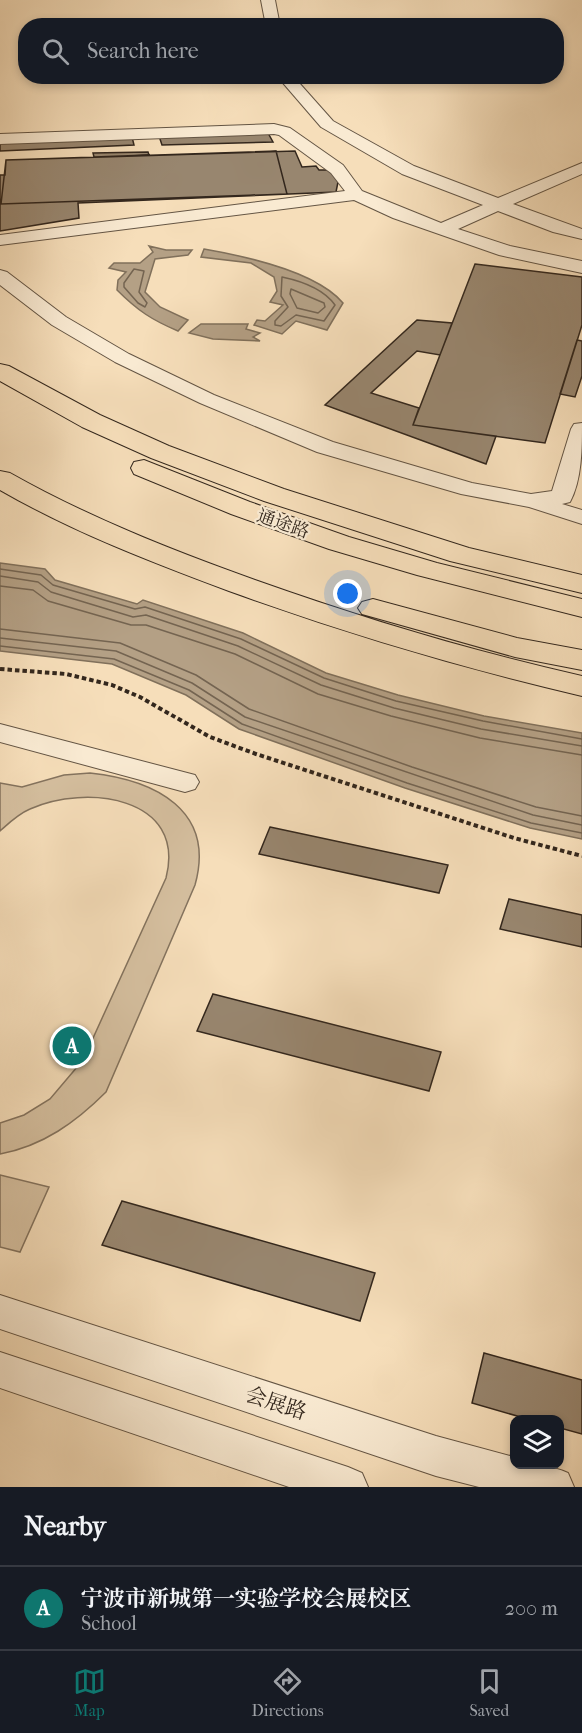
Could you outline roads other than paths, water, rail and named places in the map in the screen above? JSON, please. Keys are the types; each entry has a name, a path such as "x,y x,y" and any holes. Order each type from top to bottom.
{"main road":[{"path":"0,371 91,420 160,452 274,495 361,525 460,555 582,584"},
{"name":"通途路","path":"0,397 96,447 223,502 300,530 405,563 582,608"},
{"path":"0,456 46,483 229,560 369,607 515,647 582,660"},
{"path":"0,478 28,495 145,550 331,618 448,654 582,686"}],"street":[{"path":"268,0 271,18"},
{"path":"291,84 327,124 408,170 582,234"},
{"path":"0,139 274,129 284,131 300,145 336,169 356,195 399,214 505,251 582,267"},
{"path":"277,146 300,145"},
{"path":"0,154 243,147"},
{"path":"442,229 582,168"},
{"path":"0,240 356,195"},
{"path":"0,276 59,321 122,358 207,399 325,447 469,489 531,501 562,497 579,450 582,429"},
{"path":"522,499 582,517"},
{"path":"0,733 185,782"},
{"name":"会展路","path":"0,1312 436,1456 554,1487"},
{"path":"0,1370 348,1487"}],"water":[{"path":"149,246 166,250 192,250 188,255 155,259 145,292 160,307 188,320 178,331 146,314 117,290 118,280 126,272 109,268 114,263 140,263 153,252"},
{"path":"204,249 258,261 298,274 316,282 343,303 327,330 296,321 282,334 254,325 257,320 265,321 283,305 270,302 277,291 274,277 251,263 201,257"},
{"path":"201,324 248,324 246,329 260,333 253,337 260,341 213,339 189,333"},
{"path":"0,563 45,569 55,580 137,604 143,600 243,633 326,673 398,695 484,716 582,733 582,839 530,828 405,788 239,729 186,695 112,664 0,651"}],"place":[{"name":"宁波市新城第一实验学校会展校区","path":"72,1046"}]}
